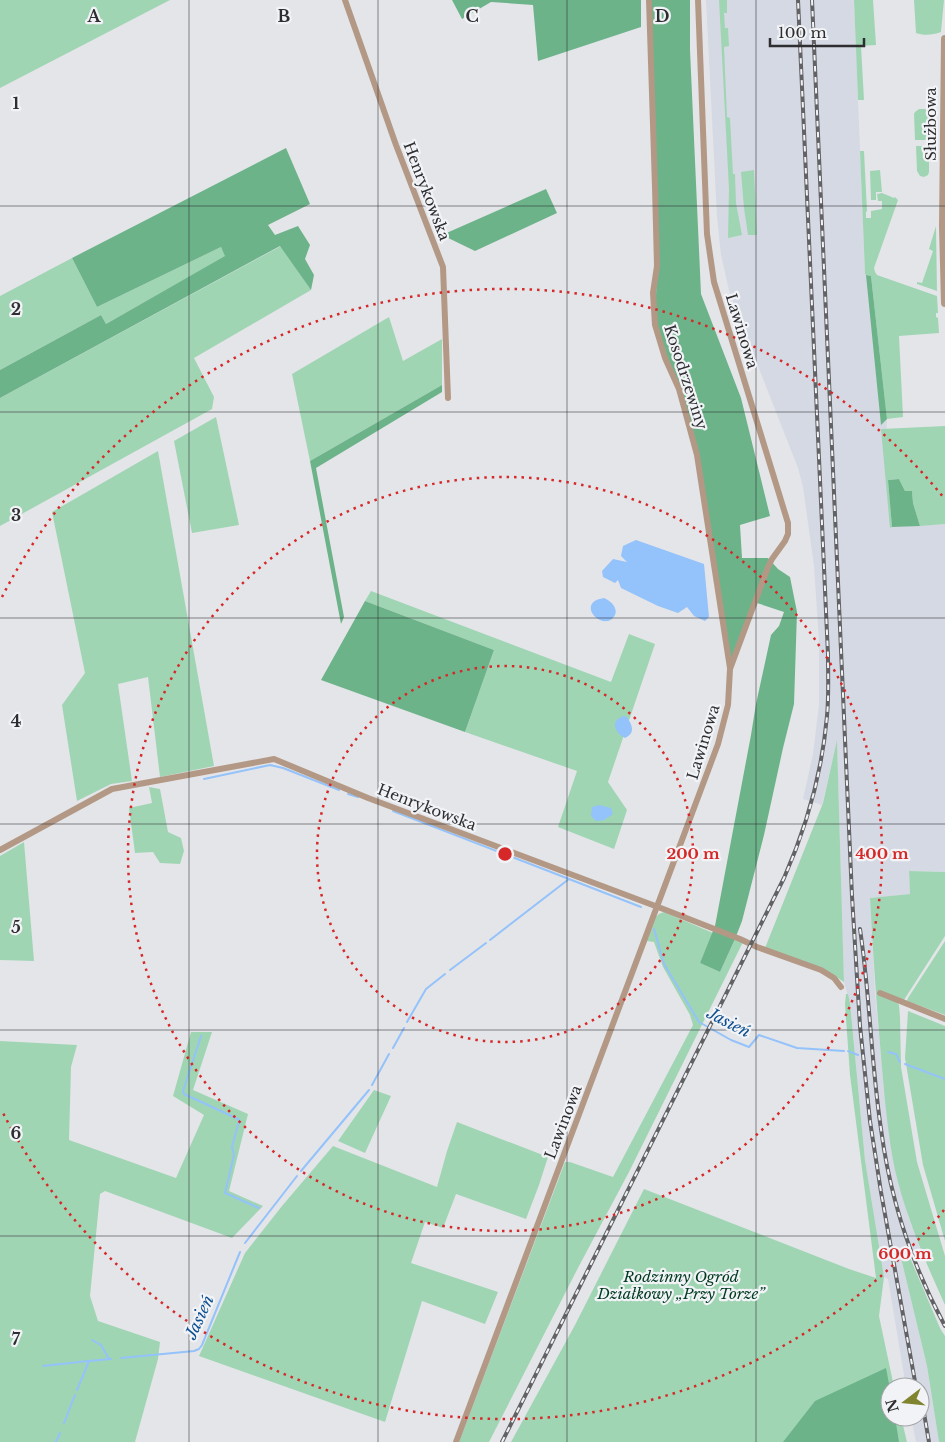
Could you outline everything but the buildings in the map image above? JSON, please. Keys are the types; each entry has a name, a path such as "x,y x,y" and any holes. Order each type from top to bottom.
{"street":[{"name":"Henrykowska","path":"345,0 396,145 443,267 448,398"},
{"name":"Kosodrzewiny","path":"649,0 656,187 656,266 653,293 655,325 665,358 679,389 697,455 730,670"},
{"name":"Lawinowa","path":"456,1442 718,744 728,705 730,670 768,568 785,541 788,528 714,282 710,260 707,234 698,0"},
{"name":"Służbowa","path":"945,39 945,304"},
{"name":"Henrykowska","path":"0,850 112,789 274,758 368,798 657,907 756,947 821,970 834,978 841,987"},
{"path":"880,993 945,1019"}],"shaded area":[{"path":"706,0 854,0 865,274 870,278 887,419 886,438 892,527 945,524 945,872 909,871 910,894 870,898 875,992 884,1090 908,1216 920,1248 901,1258 929,1377 904,1377 888,1279 884,1277 865,1160 850,1003 844,982 837,742 822,805 803,799 813,754 819,705 819,641 814,566 803,487 798,468 729,290 721,255 717,217"},
{"path":"930,1385 939,1442 916,1442 913,1427 930,1427"}],"green space":[{"path":"0,0 170,0 0,88"},
{"path":"452,0 641,0 641,27 538,61 533,5 491,2 462,19"},
{"path":"649,0 690,0 690,50 701,294 741,398 770,516 740,525 742,558 768,558 778,569 790,577 797,612 794,704 742,921 720,972 700,963 715,926 756,704 771,635 779,626 784,612 754,602 730,669 697,455 679,389 655,325 657,266"},
{"path":"719,0 727,0 727,13 724,13 725,28 728,28 729,46 724,47 727,117 730,118 733,174 735,174 736,203 742,235 728,238 729,189"},
{"path":"854,0 873,0 876,45 861,46 864,100 858,100"},
{"path":"914,0 944,0 941,32 929,35 916,33"},
{"path":"919,109 925,109 929,112 929,140 915,140 914,114"},
{"path":"916,146 929,146 929,172 924,177 920,176 917,171"},
{"path":"286,148 310,204 268,225 275,235 298,226 310,245 305,259 314,275 311,290 280,246 0,398 0,370 101,315 106,324 225,256 221,247 97,307 72,258"},
{"path":"860,151 864,151 866,218 871,218 871,211 882,209 882,201 878,201 877,194 882,193 895,197 898,200 874,268 875,272 877,275 937,296 938,313 936,313 936,317 938,318 939,333 899,336 903,417 887,419 871,276 865,274"},
{"path":"754,170 757,235 748,235 741,172"},
{"path":"880,170 882,192 876,192 876,200 871,200 870,171"},
{"path":"546,189 557,213 475,251 442,235"},
{"path":"936,226 937,291 917,284 917,282 922,283 933,251 929,249"},
{"path":"281,246 311,290 194,358 214,397 212,409 0,526 0,398"},
{"path":"221,247 226,256 106,324 101,315 0,370 0,296 72,258 97,307"},
{"path":"866,275 871,276 887,419 881,425"},
{"path":"389,317 403,361 442,339 442,385 310,461 292,374"},
{"path":"442,385 442,392 316,468 344,617 341,624 310,461"},
{"path":"216,417 239,525 192,533 174,441"},
{"path":"945,426 945,524 920,526 913,503 912,491 905,491 899,479 888,480 892,527 890,528 881,429"},
{"path":"158,451 214,766 160,777 148,677 118,684 132,781 111,784 77,801 62,705 85,673 52,512"},
{"path":"899,479 905,491 912,491 913,503 920,526 892,527 888,480"},
{"path":"371,591 611,682 629,634 655,644 608,782 627,810 614,849 558,827 577,771 465,732 494,650 365,601"},
{"path":"365,601 494,650 465,732 321,680"},
{"path":"837,740 844,982 822,968 765,948 823,803"},
{"path":"149,787 160,789 168,832 181,838 184,851 180,864 160,863 153,852 135,853 129,808 152,803"},
{"path":"24,842 34,961 0,960 0,856"},
{"path":"909,871 945,872 945,936 902,1003 896,1001 899,1005 900,1017 901,1067 917,1162 945,1256 945,1305 910,1222 899,1187 890,1144 880,1047 870,898 910,894"},
{"path":"664,912 713,933 700,963 720,972 735,939 743,942 629,1172 489,1442 459,1442 565,1162 613,1177 693,1025 690,1015 663,967 654,942 647,941 656,917"},
{"path":"945,941 945,1015 907,1001"},
{"name":"Rodzinny Ogród Działkowy „Przy Torze”","path":"846,994 848,994 865,1160 884,1277 879,1316 892,1377 880,1377 880,1427 903,1427 907,1442 511,1442 575,1325 644,1189 876,1278 850,1075"},
{"path":"908,1011 945,1026 945,1241 923,1165 905,1058"},
{"path":"191,1032 212,1032 193,1090 248,1114 229,1191 263,1206 232,1238 105,1191 100,1194 90,1296 98,1321 160,1342 158,1359 135,1442 0,1442 0,1041 77,1045 71,1067 69,1140 176,1178 204,1115 173,1096"},
{"path":"374,1090 391,1096 365,1153 338,1141"},
{"path":"457,1122 548,1157 526,1219 456,1194 443,1228 425,1222 411,1263 498,1292 485,1324 422,1301 385,1422 199,1356 245,1253 333,1146 437,1187"},
{"path":"908,1253 945,1336 945,1442 939,1442 930,1377 901,1258"},
{"path":"886,1368 888,1377 880,1377 880,1427 897,1427 899,1442 783,1442 815,1401"}],"water":[{"path":"636,540 704,564 709,617 705,621 694,616 687,607 678,613 658,606 621,588 618,580 615,583 603,577 602,571 613,559 627,562 621,556 623,546"},
{"path":"604,598 610,601 616,610 615,616 607,621 596,618 591,609 592,604 596,600"},
{"path":"624,716 627,717 632,729 631,734 625,738 615,727 616,721"},
{"path":"599,805 611,808 613,814 604,820 596,821 591,816 592,807"}],"waterway":[{"path":"204,779 270,765 283,768 339,790"},
{"path":"348,794 358,797"},
{"path":"393,811 569,879"},
{"name":"Jasień","path":"490,940 569,879 641,907"},
{"name":"Jasień","path":"654,929 664,964 699,1022 731,1040 749,1047 759,1035 797,1048 844,1051"},
{"name":"Jasień","path":"450,970 486,943"},
{"name":"Jasień","path":"407,1022 426,989 445,974"},
{"name":"Jasień","path":"393,1048 404,1028"},
{"path":"201,1036 183,1091 184,1094 238,1119 232,1147 234,1155 225,1193 259,1208"},
{"path":"848,1051 858,1055"},
{"path":"888,1052 896,1054 900,1062"},
{"name":"Jasień","path":"372,1085 389,1054"},
{"path":"905,1064 945,1079"},
{"name":"Jasień","path":"301,1171 369,1090"},
{"name":"Jasień","path":"245,1243 297,1176"},
{"name":"Jasień","path":"121,1358 199,1349 240,1252"},
{"path":"92,1340 101,1345 109,1359"},
{"name":"Jasień","path":"77,1390 89,1361 111,1359"},
{"path":"43,1366 88,1361"},
{"name":"Jasień","path":"64,1423 75,1395"},
{"name":"Jasień","path":"56,1442 60,1433"}],"railway":[{"path":"502,1442 784,878 800,839 817,779 827,716 828,655 798,0"},
{"path":"812,0 852,896 860,1026 870,1121 914,1377"},
{"path":"860,929 875,1079 890,1180 904,1230 922,1279 945,1326"},
{"path":"926,1427 929,1442"}]}
